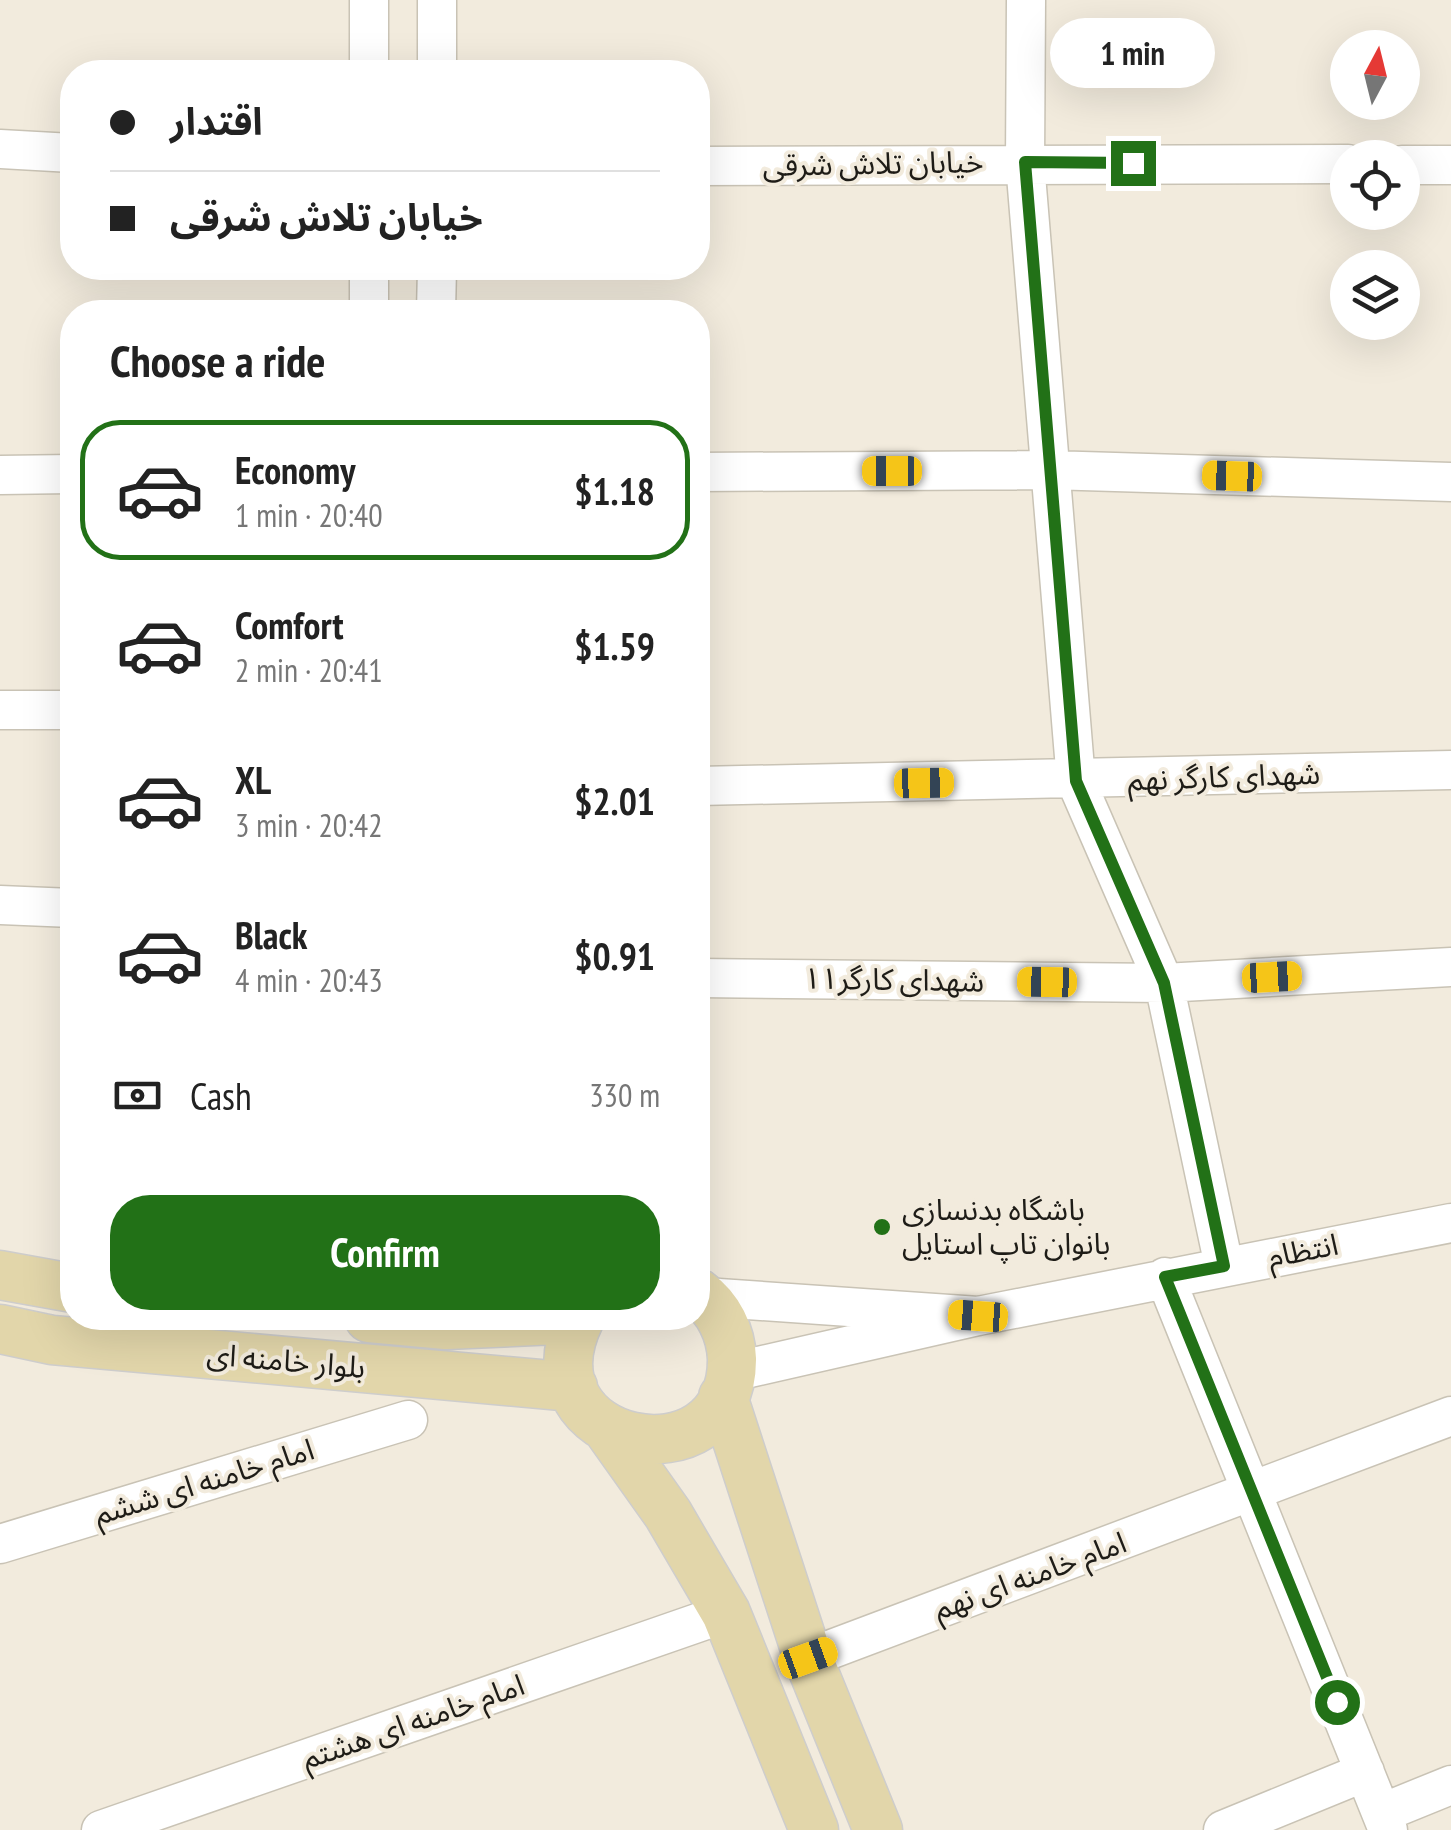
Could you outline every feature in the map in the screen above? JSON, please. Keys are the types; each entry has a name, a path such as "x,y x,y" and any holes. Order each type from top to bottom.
{"main road":[{"path":"0,1275 60,1286"},
{"path":"710,1305 722,1318 732,1345 728,1385 808,1658 878,1830"},
{"name":"بلوار خامنه ای","path":"0,1329 52,1340 573,1387"},
{"path":"574,1330 570,1340 573,1387 581,1404 609,1430 668,1514 726,1613 814,1830"},
{"path":"609,1430 634,1440 660,1441 686,1434 708,1418 728,1385"}],"street":[{"path":"369,0 369,60"},
{"path":"436,0 438,60"},
{"path":"1026,0 1025,162 1076,781 1164,983 1224,1266"},
{"path":"0,149 60,152"},
{"name":"خیابان تلاش شرقی","path":"710,166 1330,164"},
{"path":"1420,165 1451,165"},
{"path":"710,472 1049,470 1451,482"},
{"path":"0,475 60,474"},
{"path":"0,710 60,710"},
{"name":"شهدای کارگر نهم","path":"710,786 1451,770"},
{"path":"0,905 60,908"},
{"name":"شهدای کارگر۱۱","path":"710,978 1164,983 1451,968"},
{"name":"انتظام","path":"978,1316 1451,1223"},
{"path":"1165,1277 1385,1822 1451,1785"},
{"path":"710,1296 978,1316"},
{"path":"728,1385 978,1316"},
{"name":"امام خامنه ای نهم","path":"808,1658 1451,1416"},
{"name":"امام خامنه ای ششم","path":"0,1544 408,1420"},
{"name":"امام خامنه ای هشتم","path":"100,1830 726,1613"},
{"path":"1223,1830 1365,1772"}],"place":[{"name":"باشگاه بدنسازی بانوان تاپ استایل","path":"882,1227"}],"route":[{"path":"1133,163 1025,162 1076,781 1164,983 1224,1266 1165,1277 1337,1702"}]}
